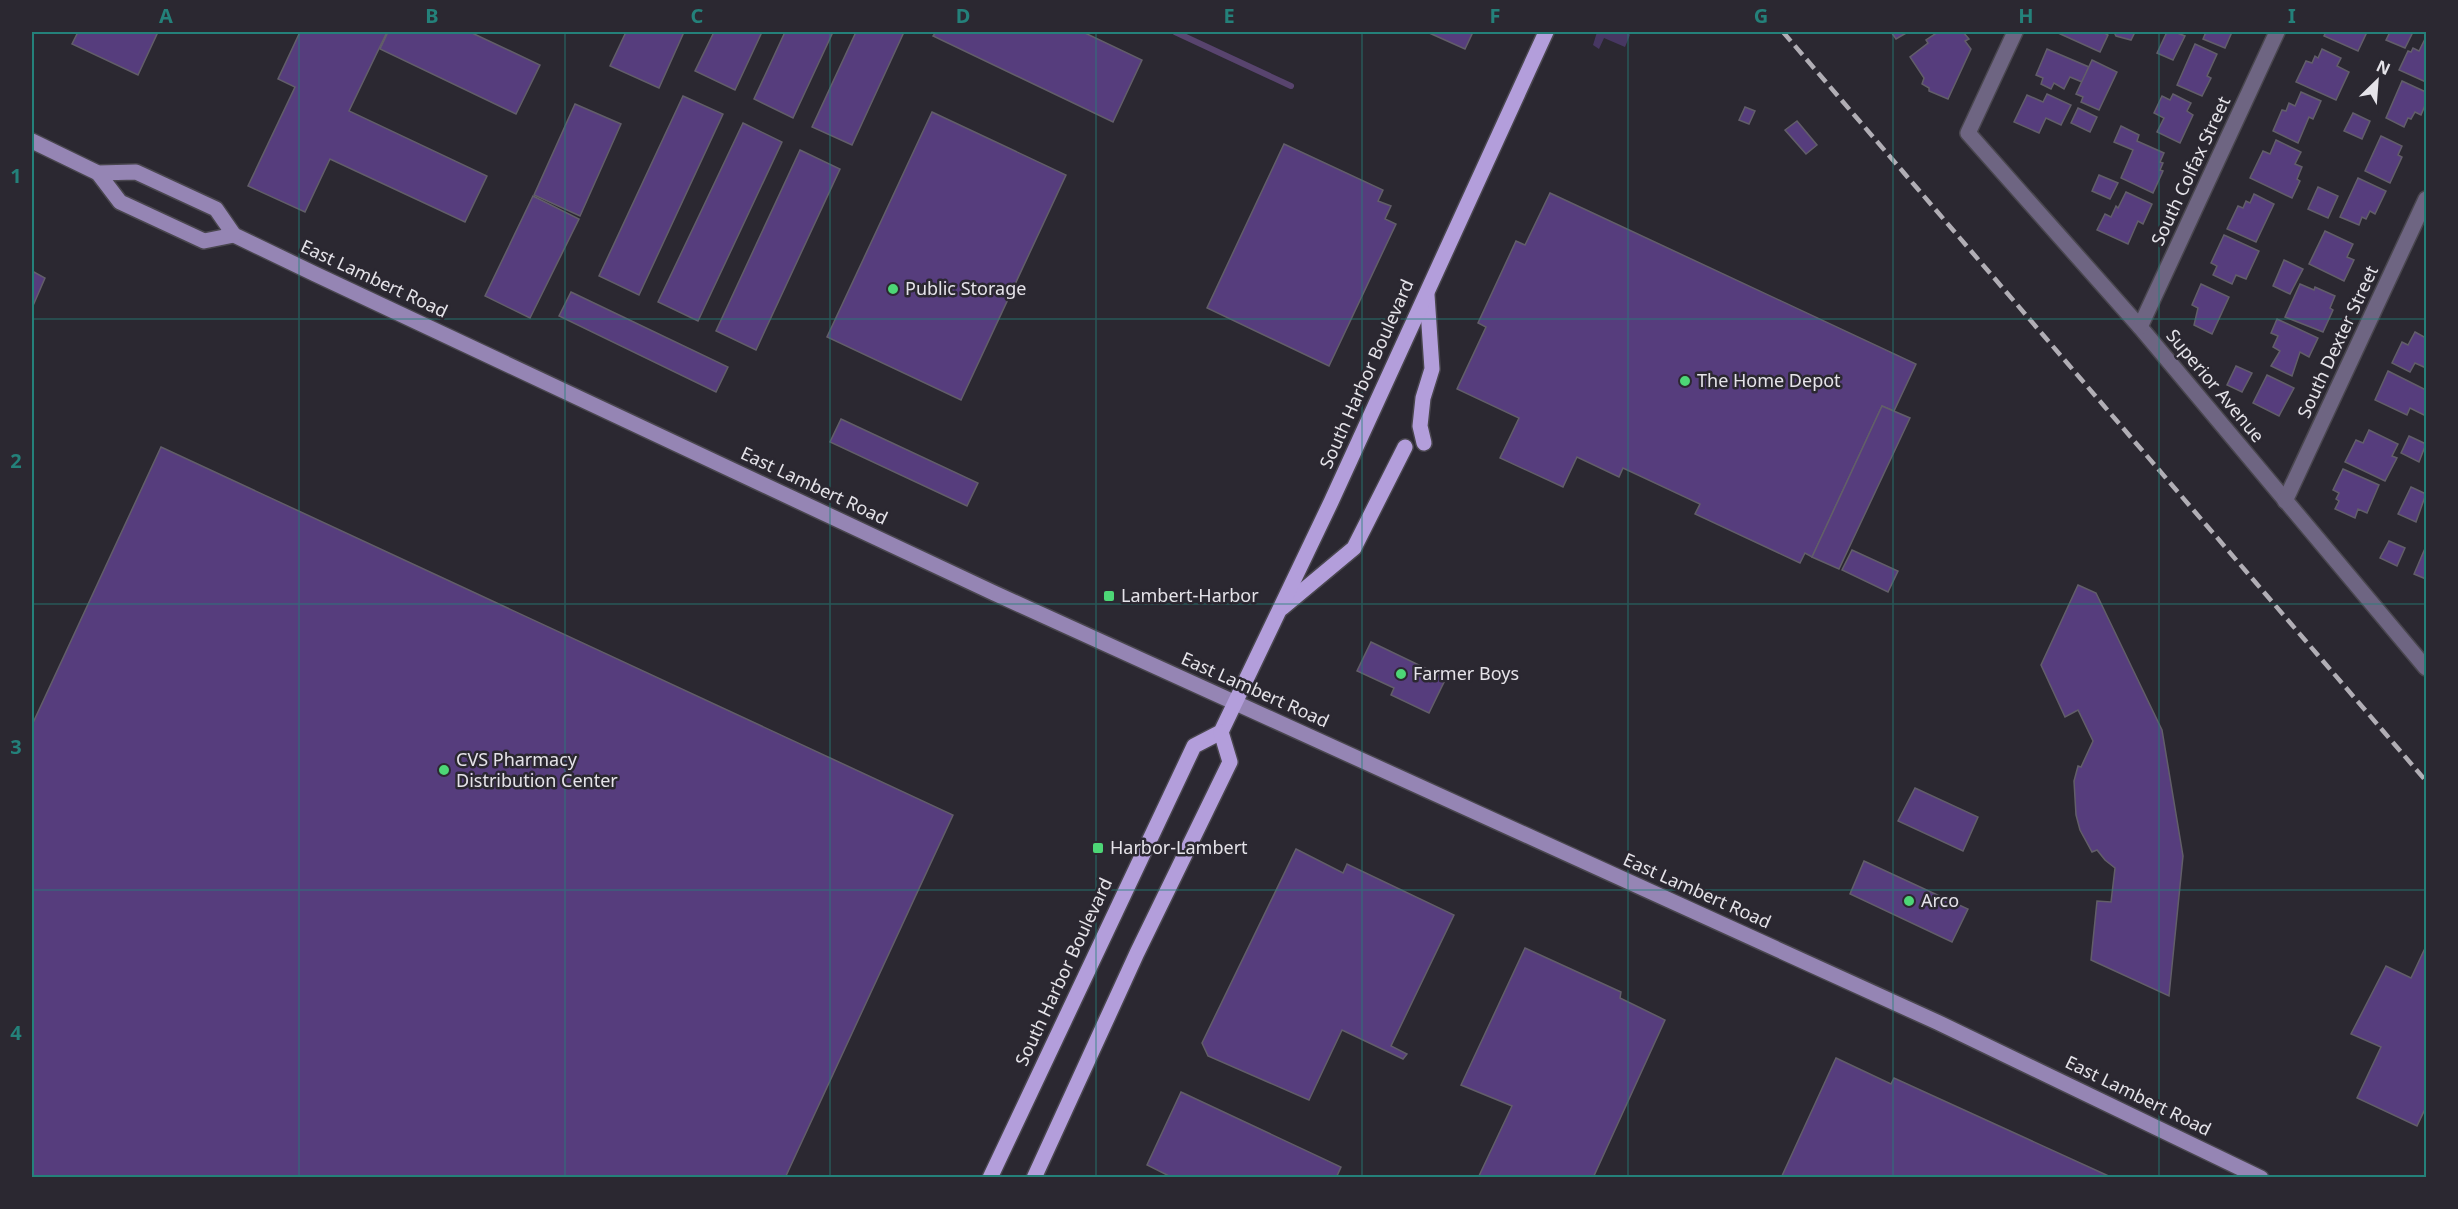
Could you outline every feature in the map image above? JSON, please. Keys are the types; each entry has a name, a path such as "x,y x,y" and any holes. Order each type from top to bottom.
{"main road":[{"name":"South Harbor Boulevard","path":"990,1178 1194,746 1221,732 1546,32"},
{"path":"32,141 98,172 136,172 207,204 216,209 234,235 204,241 120,202 98,172"},
{"name":"East Lambert Road","path":"234,235 994,592 1937,1022 2261,1178"},
{"path":"1424,443 1420,426 1423,398 1432,369 1427,291"},
{"path":"1278,612 1354,549 1405,447"},
{"path":"1034,1178 1137,953 1230,762 1221,732"}],"street":[{"name":"South Colfax Street","path":"2140,327 2277,32"},
{"name":"Superior Avenue","path":"2009,35 1968,133 2140,327 2427,668"},
{"name":"South Dexter Street","path":"2285,501 2427,199"}],"shaded area":[{"path":"1597,32 1628,32 1630,35 1625,47 1604,38 1599,49 1593,45"}],"building":[{"path":"78,32 158,32 138,75 72,44"},
{"path":"300,32 387,32 349,111 487,176 465,222 330,159 305,212 248,186 295,87 278,79"},
{"path":"388,32 470,32 540,65 516,114 380,49"},
{"path":"626,32 684,32 659,88 610,66"},
{"path":"714,32 762,32 735,90 695,71"},
{"path":"785,32 833,32 793,118 754,99"},
{"path":"856,32 904,32 852,145 812,127"},
{"path":"936,32 1083,32 1142,60 1113,122 933,36"},
{"path":"1427,32 1473,32 1465,49"},
{"path":"1891,32 1908,32 1896,39"},
{"path":"1938,32 1963,32 1969,39 1965,41 1971,49 1948,99 1929,91 1929,88 1922,84 1924,78 1910,57 1928,43 1926,40"},
{"path":"2056,32 2107,32 2108,35 2100,52"},
{"path":"2114,32 2135,32 2131,40 2116,36"},
{"path":"2167,32 2185,36 2173,60 2157,53"},
{"path":"2206,32 2232,32 2225,48 2203,39"},
{"path":"2326,32 2367,32 2358,51 2324,36"},
{"path":"2390,32 2413,32 2405,48 2386,40"},
{"path":"2425,39 2426,82 2399,70 2408,51 2411,52 2413,48 2419,51"},
{"path":"2195,44 2217,54 2207,76 2211,78 2202,96 2177,85"},
{"path":"2047,49 2089,67 2082,82 2070,77 2064,89 2054,83 2051,89 2041,84 2043,78 2036,75"},
{"path":"2322,49 2341,58 2337,66 2349,72 2336,100 2296,82 2306,61 2312,63 2315,56 2318,58"},
{"path":"2092,60 2117,72 2099,110 2081,102 2083,97 2076,94"},
{"path":"2402,81 2426,92 2426,103 2421,115 2415,112 2411,119 2408,118 2404,127 2386,118"},
{"path":"2301,92 2321,101 2313,119 2309,117 2298,143 2273,131 2282,110 2286,111 2289,103 2295,106"},
{"path":"2047,94 2071,105 2061,125 2046,118 2039,133 2014,122 2027,95 2043,102"},
{"path":"2173,94 2191,103 2187,111 2193,115 2180,143 2157,132 2164,118 2154,113 2162,96 2170,100"},
{"path":"683,96 723,114 639,295 599,276"},
{"path":"575,104 621,124 580,216 534,195"},
{"path":"1745,107 1755,111 1749,124 1739,120"},
{"path":"2078,108 2097,117 2090,132 2071,123"},
{"path":"932,112 1066,175 961,400 827,337"},
{"path":"2353,113 2370,121 2362,139 2344,131"},
{"path":"1797,121 1817,145 1806,154 1785,130"},
{"path":"743,123 782,142 698,321 658,302"},
{"path":"2121,126 2139,135 2137,141 2164,153 2160,162 2163,163 2160,170 2163,171 2153,193 2121,178 2133,150 2114,142"},
{"path":"2381,136 2402,146 2398,155 2402,157 2390,183 2365,171"},
{"path":"2276,140 2301,152 2295,164 2302,167 2297,179 2300,181 2292,198 2250,178 2263,151 2270,154"},
{"path":"1284,144 1383,190 1378,201 1391,206 1385,219 1396,224 1329,366 1207,308"},
{"path":"800,150 840,169 756,350 716,331"},
{"path":"2099,175 2118,183 2110,199 2092,191"},
{"path":"2358,178 2386,191 2375,214 2370,211 2366,219 2362,217 2359,225 2340,217"},
{"path":"2318,187 2338,196 2328,218 2308,209"},
{"path":"2126,192 2152,204 2143,224 2138,221 2128,244 2097,230 2105,214 2111,217 2116,206 2118,208"},
{"name":"The Home Depot","path":"1550,193 1916,364 1894,411 1882,406 1812,557 1805,553 1800,563 1695,514 1700,504 1623,468 1619,477 1577,457 1563,487 1500,458 1519,418 1457,389 1486,327 1478,323 1516,241 1525,245"},
{"path":"2254,194 2274,204 2256,242 2227,229 2238,206 2243,208 2246,201 2250,203"},
{"path":"533,196 579,219 530,318 485,296"},
{"path":"2325,231 2353,244 2347,257 2354,260 2344,281 2309,264"},
{"path":"2224,235 2259,251 2246,279 2236,275 2232,284 2213,275 2217,266 2211,263"},
{"path":"2284,260 2303,269 2290,294 2273,286"},
{"path":"32,271 45,278 32,308"},
{"path":"2201,284 2229,297 2212,334 2194,325 2198,308 2192,305"},
{"path":"2300,284 2314,290 2315,287 2335,296 2330,308 2333,310 2323,332 2285,317"},
{"path":"571,292 728,367 716,392 559,316"},
{"path":"2277,319 2318,338 2309,357 2300,352 2292,376 2271,366 2280,351 2273,347 2278,336 2271,333"},
{"path":"2415,332 2426,338 2426,368 2415,363 2410,372 2392,363 2402,342 2408,345"},
{"path":"2236,366 2252,373 2242,392 2227,385"},
{"path":"2388,371 2426,390 2426,416 2410,408 2407,415 2375,400"},
{"path":"2267,375 2294,388 2279,416 2253,403"},
{"path":"1882,406 1910,418 1839,569 1812,557"},
{"path":"841,419 978,483 967,506 830,442"},
{"path":"2369,430 2398,444 2392,456 2397,458 2385,481 2345,462 2356,440 2363,443"},
{"path":"2409,436 2426,444 2419,462 2401,453"},
{"name":"CVS Pharmacy Distribution Center","path":"161,447 953,815 785,1178 32,1178 32,725"},
{"path":"2343,469 2379,485 2367,513 2358,509 2355,518 2335,509 2339,501 2336,499 2339,493 2333,490"},
{"path":"2411,487 2426,494 2416,522 2398,514"},
{"path":"2389,541 2405,548 2397,566 2380,558"},
{"path":"2426,546 2426,579 2414,574"},
{"path":"1852,550 1898,571 1888,592 1842,570"},
{"path":"2078,585 2096,593 2162,730 2183,856 2169,996 2091,960 2097,901 2111,902 2115,868 2097,850 2092,852 2080,830 2076,815 2074,781 2078,766 2081,767 2093,741 2078,710 2065,717 2041,665"},
{"name":"Farmer Boys","path":"1371,642 1446,678 1429,713 1391,695 1394,688 1357,671"},
{"path":"1915,788 1978,817 1963,851 1898,821"},
{"path":"1296,849 1343,873 1347,864 1454,915 1391,1046 1407,1054 1403,1059 1342,1030 1309,1100 1208,1056 1202,1043"},
{"name":"Arco","path":"1864,861 1968,909 1952,942 1850,894"},
{"path":"2426,946 2426,1107 2417,1126 2357,1098 2381,1047 2351,1034 2386,966 2411,978"},
{"path":"1525,948 1621,992 1620,998 1665,1020 1593,1178 1478,1178 1512,1106 1461,1085"},
{"path":"1836,1058 1891,1084 1894,1078 2113,1178 1781,1178"},
{"path":"1181,1092 1341,1167 1336,1178 1173,1178 1147,1165"}],"waterway":[{"path":"1175,32 1291,86"}],"railway":[{"path":"1783,32 2426,781"}],"place":[{"name":"Public Storage","path":"893,289"},
{"name":"The Home Depot","path":"1685,381"},
{"name":"Lambert-Harbor","path":"1109,596"},
{"name":"Farmer Boys","path":"1401,674"},
{"name":"CVS Pharmacy Distribution Center","path":"444,770"},
{"name":"Harbor-Lambert","path":"1098,848"},
{"name":"Arco","path":"1909,901"}]}
